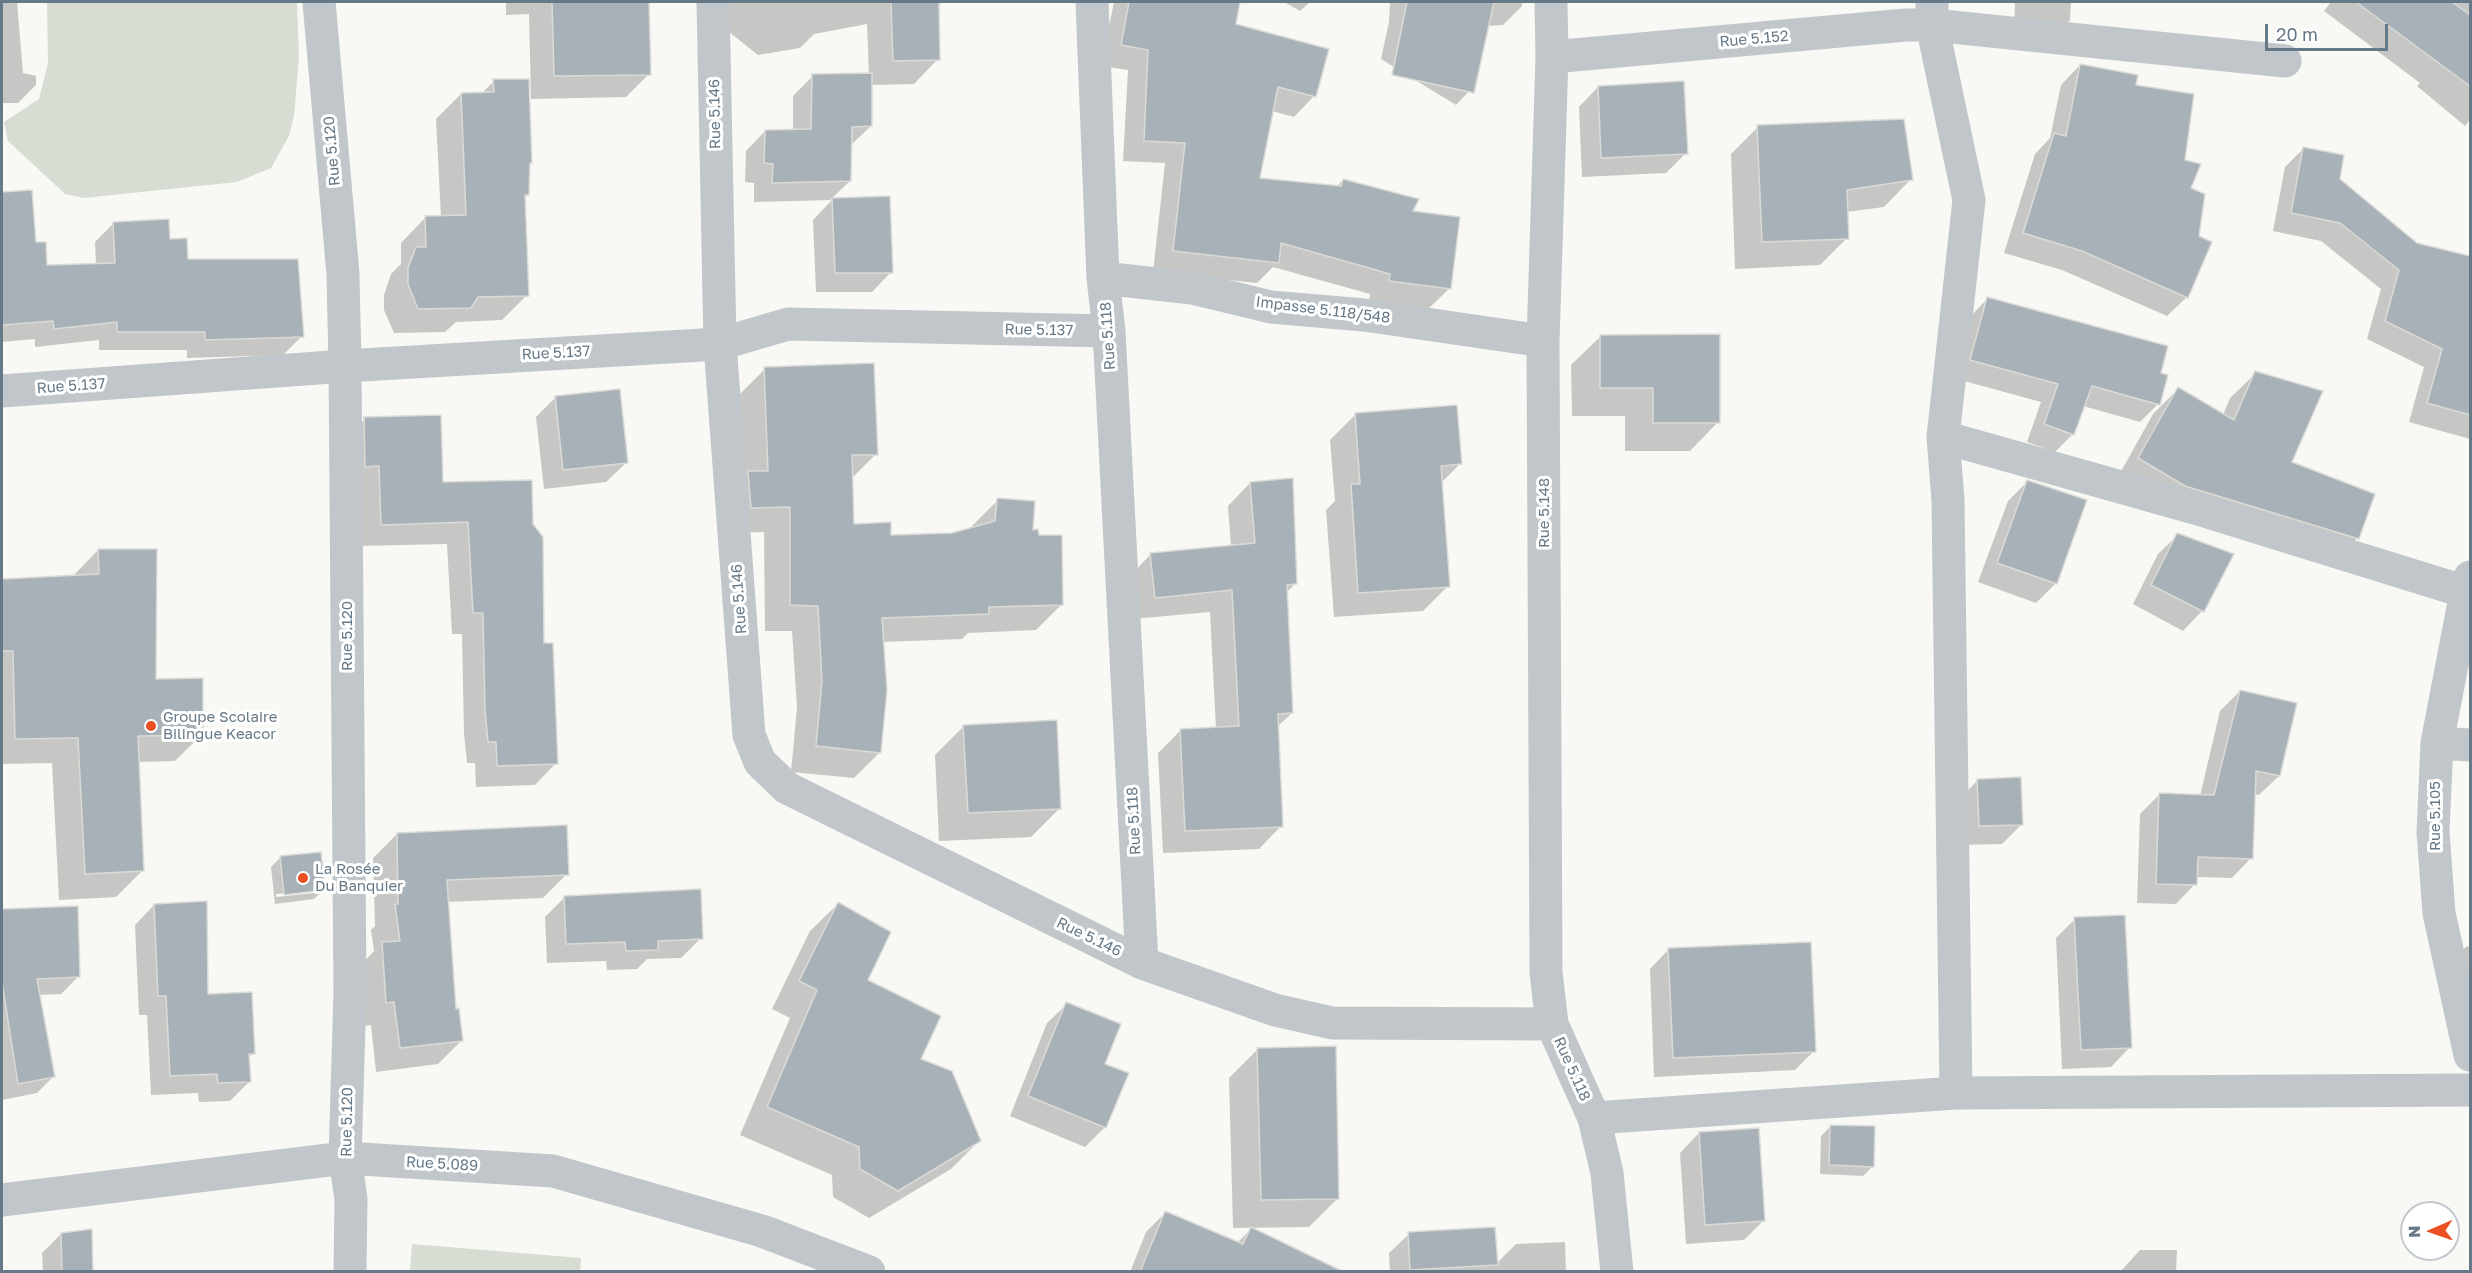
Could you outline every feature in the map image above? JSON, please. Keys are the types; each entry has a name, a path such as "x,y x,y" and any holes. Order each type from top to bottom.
{"street":[{"name":"Rue 5.120","path":"319,2 343,273 350,993 345,1158 351,1199 350,1272"},
{"name":"Rue 5.146","path":"713,2 720,344 749,735 760,762 787,788 1142,963"},
{"name":"Rue 5.118","path":"1092,2 1103,278 1109,331 1142,963 1275,1010 1332,1023 1552,1024 1594,1118 1607,1173 1617,1272"},
{"name":"Rue 5.148","path":"1551,2 1552,57 1543,341 1546,972 1552,1024"},
{"name":"Rue 5.152","path":"1552,57 1906,25 1932,13 2285,60"},
{"path":"1932,13 1969,200 1943,437 1948,500 1956,1093"},
{"name":"Impasse 5.118/548","path":"1103,278 1192,288 1271,306 1364,315 1543,341"},
{"name":"Rue 5.137","path":"2,391 345,366 720,344 788,324 1109,331"},
{"path":"1943,437 2468,585"},
{"name":"Rue 5.105","path":"2468,585 2437,743 2433,832 2439,912 2470,1055"},
{"path":"2437,743 2470,745"},
{"path":"1594,1118 1956,1093 2470,1090"},
{"name":"Rue 5.089","path":"2,1200 345,1158 552,1171 762,1232 868,1272"}],"shaded area":[{"path":"47,2 297,2 299,57 294,116 289,136 271,168 237,182 84,198 65,194 8,141 4,122 39,99 48,63"},
{"path":"412,1244 581,1258 580,1271 410,1271"}],"building":[{"path":"552,2 649,2 651,75 554,76"},
{"path":"891,2 939,2 940,60 893,61"},
{"path":"1129,2 1240,2 1236,24 1329,49 1316,97 1278,87 1260,178 1341,186 1343,179 1419,199 1413,211 1460,217 1451,289 1389,281 1390,274 1281,243 1279,263 1173,251 1185,143 1144,141 1148,50 1121,45"},
{"path":"1407,2 1494,2 1474,93 1392,75"},
{"path":"2356,2 2452,2 2470,15 2470,86"},
{"path":"2080,64 2138,75 2136,85 2194,94 2185,160 2201,164 2191,188 2205,194 2199,236 2212,242 2188,298 2082,251 2023,233 2054,133 2066,136"},
{"path":"872,73 872,126 852,127 851,181 772,183 773,164 764,163 765,130 811,129 812,74"},
{"path":"493,79 529,79 532,163 530,163 529,195 525,195 529,296 478,297 471,308 418,309 408,284 408,268 416,247 426,247 425,216 466,215 461,93 494,92"},
{"path":"1684,81 1688,154 1601,158 1598,86"},
{"path":"1904,119 1913,180 1847,190 1849,239 1762,242 1757,125"},
{"path":"2303,147 2344,155 2340,179 2417,243 2470,256 2470,415 2427,403 2442,349 2385,321 2399,270 2340,223 2291,213"},
{"path":"32,190 36,242 46,242 47,265 115,263 113,222 169,219 170,239 187,238 188,259 298,259 304,337 205,340 205,332 117,332 117,322 54,329 53,321 2,325 2,192"},
{"path":"890,196 893,273 835,273 832,198"},
{"path":"1987,297 2168,346 2161,373 2168,375 2160,405 2092,386 2074,435 2044,424 2058,384 1970,360"},
{"path":"1720,334 1720,423 1653,423 1653,388 1600,388 1600,335"},
{"path":"874,363 878,455 852,455 854,524 891,522 891,535 952,533 995,521 997,498 1035,501 1033,530 1038,529 1039,535 1062,535 1063,605 989,607 989,614 882,618 887,690 881,753 816,746 822,681 818,606 790,605 790,507 751,508 748,471 768,471 764,367"},
{"path":"2255,371 2323,391 2292,462 2375,494 2359,539 2185,486 2138,458 2178,387 2234,420"},
{"path":"620,389 628,463 563,470 555,396"},
{"path":"1457,405 1462,464 1441,466 1450,587 1358,593 1351,484 1360,484 1355,413"},
{"path":"441,415 443,482 532,480 533,524 543,537 544,643 553,643 558,764 497,766 496,742 488,742 483,613 473,613 468,522 381,525 379,466 365,467 364,417"},
{"path":"1293,478 1297,584 1287,585 1293,713 1278,714 1283,827 1185,831 1180,729 1239,726 1232,590 1155,598 1150,553 1255,543 1250,482"},
{"path":"2027,480 2087,500 2057,584 1997,563"},
{"path":"2177,533 2234,554 2204,612 2151,585"},
{"path":"98,549 157,549 156,679 203,678 203,735 138,736 144,871 85,874 78,738 15,739 13,651 2,651 2,579 99,574"},
{"path":"2240,690 2297,703 2280,776 2256,771 2253,859 2198,857 2197,885 2156,884 2159,793 2214,795"},
{"path":"1057,720 1061,809 968,813 963,725"},
{"path":"2021,777 2023,825 1979,826 1977,779"},
{"path":"567,825 569,875 447,880 456,1009 459,1008 463,1041 400,1048 394,1002 386,1003 382,942 400,941 395,904 398,904 397,833"},
{"path":"321,852 325,890 284,895 280,856"},
{"path":"701,889 703,939 658,941 658,950 626,951 625,942 566,944 564,896"},
{"path":"207,901 208,994 252,992 255,1054 249,1054 251,1082 218,1083 217,1074 170,1076 166,996 158,996 154,904"},
{"path":"838,902 891,932 868,980 941,1016 921,1059 952,1071 981,1141 898,1191 860,1169 859,1147 767,1107 817,990 799,981"},
{"path":"78,906 80,977 37,979 55,1077 18,1084 2,982 2,909"},
{"path":"2125,915 2132,1048 2081,1050 2074,917"},
{"path":"1811,942 1816,1052 1673,1058 1668,948"},
{"path":"1066,1002 1121,1024 1105,1064 1129,1073 1106,1128 1028,1096"},
{"path":"1336,1046 1339,1199 1261,1200 1257,1048"},
{"path":"1830,1125 1875,1126 1874,1167 1829,1165"},
{"path":"1759,1128 1765,1221 1705,1225 1699,1132"},
{"path":"1165,1211 1243,1244 1251,1227 1344,1272 1140,1272"},
{"path":"1495,1227 1498,1265 1410,1270 1408,1232"},
{"path":"92,1229 93,1272 62,1272 61,1233"}],"place":[{"name":"Groupe Scolaire Bilingue Keacor","path":"151,726"},
{"name":"La Rosée Du Banquier","path":"303,878"}]}
